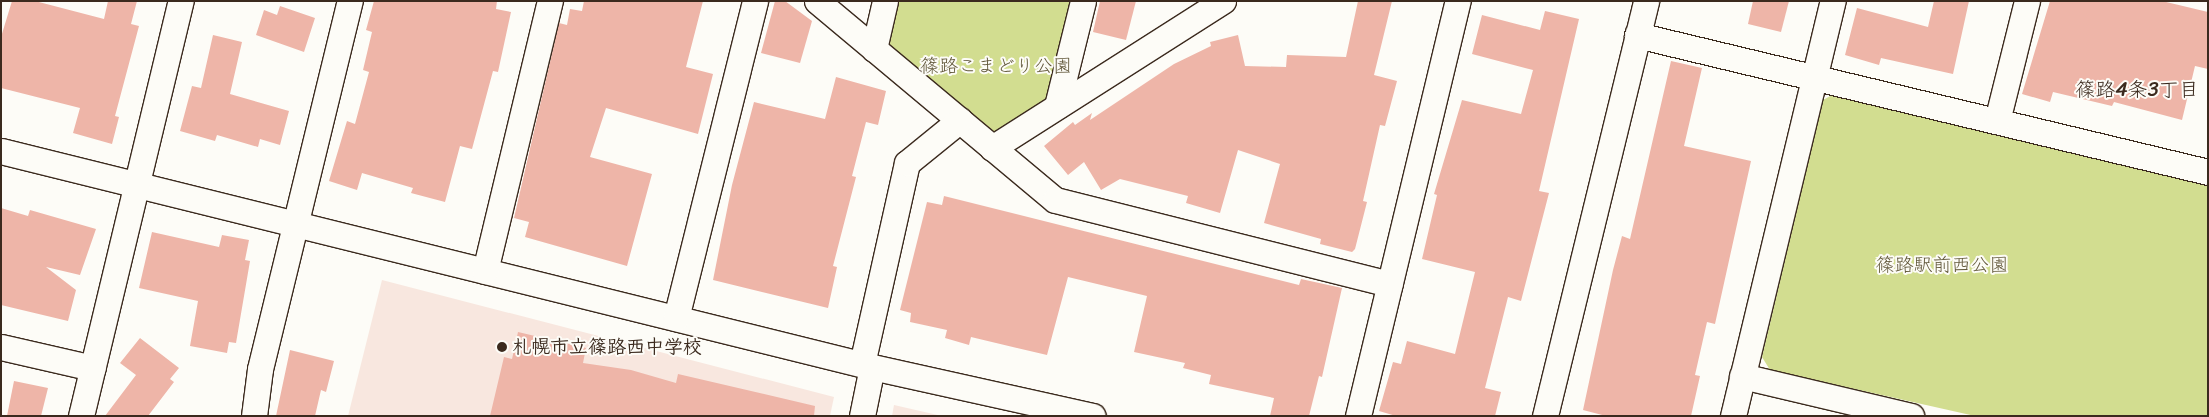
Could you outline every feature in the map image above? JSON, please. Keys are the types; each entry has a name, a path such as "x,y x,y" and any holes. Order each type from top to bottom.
{"street":[{"path":"82,416 182,1"},
{"path":"254,416 260,369 350,1"},
{"path":"484,271 550,1"},
{"path":"676,318 755,1"},
{"path":"817,1 1055,200 1390,284"},
{"path":"874,49 885,1"},
{"path":"1057,106 1083,1"},
{"path":"992,148 1222,1"},
{"path":"1358,416 1458,1"},
{"path":"1545,416 1646,1"},
{"path":"1733,416 1833,1"},
{"path":"1996,121 2027,1"},
{"path":"1637,35 2208,172"},
{"path":"862,416 867,366 907,163 960,120"},
{"path":"1,151 867,366 1093,416"},
{"path":"1,347 93,368"},
{"path":"1742,376 1911,416"}],"shaded area":[{"name":"札幌市立篠路西中学校","path":"382,280 834,397 830,416 348,416"},
{"path":"894,405 942,416 892,416"}],"green space":[{"name":"篠路こまどり公園","path":"885,1 1075,1 1057,106 992,148 874,49"},
{"name":"篠路駅前西公園","path":"1834,94 2208,184 2208,416 1975,416 1770,370 1762,357 1823,100"}],"building":[{"path":"12,1 35,1 104,19 108,1 137,1 131,24 139,26 115,116 119,117 112,144 73,133 80,108 1,88 1,37"},
{"path":"374,1 497,1 496,9 511,12 498,72 493,71 472,149 460,146 445,202 411,193 413,188 362,173 357,190 329,181 347,121 355,124 369,72 363,70 372,32 366,30"},
{"path":"584,1 703,1 686,67 713,74 698,134 606,108 590,157 652,174 627,266 525,237 529,222 514,218 559,23 567,25 570,9 582,11"},
{"path":"775,1 785,1 812,21 800,63 761,53"},
{"path":"1100,1 1136,1 1126,40 1093,32"},
{"path":"1358,1 1392,1 1374,75 1397,81 1385,126 1380,125 1363,201 1367,202 1355,249 1352,252 1320,244 1321,239 1264,223 1280,164 1238,150 1220,213 1186,203 1188,196 1120,179 1101,190 1084,162 1068,175 1044,146 1073,122 1075,125 1092,113 1090,120 1174,64 1211,46 1210,42 1238,35 1245,66 1286,67 1287,55 1346,57"},
{"path":"1753,1 1789,1 1781,32 1748,24"},
{"path":"1934,1 1969,1 1953,74 1881,58 1879,65 1845,55 1857,8 1928,27"},
{"path":"2050,1 2162,1 2208,12 2208,69 2195,66 2182,120 2114,102 2112,106 2053,92 2050,102 2022,94"},
{"path":"280,6 315,18 304,52 256,35 264,10 277,15"},
{"path":"1545,11 1579,19 1539,191 1549,193 1521,301 1508,297 1485,388 1501,392 1495,416 1396,416 1379,411 1393,362 1401,364 1407,341 1455,354 1475,272 1422,259 1437,195 1434,194 1462,100 1521,114 1533,70 1472,54 1482,15 1540,30"},
{"path":"213,35 242,42 230,94 289,111 280,145 260,139 258,147 217,135 215,141 180,131 192,86 201,88"},
{"path":"1671,61 1702,68 1684,146 1751,161 1715,324 1707,322 1695,375 1700,376 1691,416 1606,416 1583,410 1613,270 1622,236 1630,239"},
{"path":"836,77 886,91 878,125 866,122 852,176 856,177 833,266 837,267 828,308 713,280 732,185 754,102 825,119"},
{"path":"944,196 1299,285 1301,279 1342,288 1322,377 1319,376 1309,416 1270,416 1274,398 1209,384 1211,375 1183,368 1185,363 1134,352 1147,296 1068,277 1047,355 971,337 969,345 945,338 947,330 910,322 911,313 900,310 927,202 942,205"},
{"path":"1,208 28,216 30,210 96,229 80,275 46,267 76,290 68,321 1,305"},
{"path":"152,232 219,247 222,235 249,240 245,260 250,261 236,343 229,342 227,353 190,346 198,301 139,288"},
{"path":"518,332 586,348 583,363 631,370 676,383 678,374 815,406 814,416 490,416 504,357 512,359"},
{"path":"140,338 179,368 170,379 174,382 148,416 105,416 136,375 120,363"},
{"path":"290,350 334,361 326,392 321,390 315,416 276,416"},
{"path":"14,381 48,388 41,416 7,416"}],"place":[{"name":"札幌市立篠路西中学校","path":"502,347"}],"district":[{"name":"篠路4条3丁目","path":"2137,89"}]}
